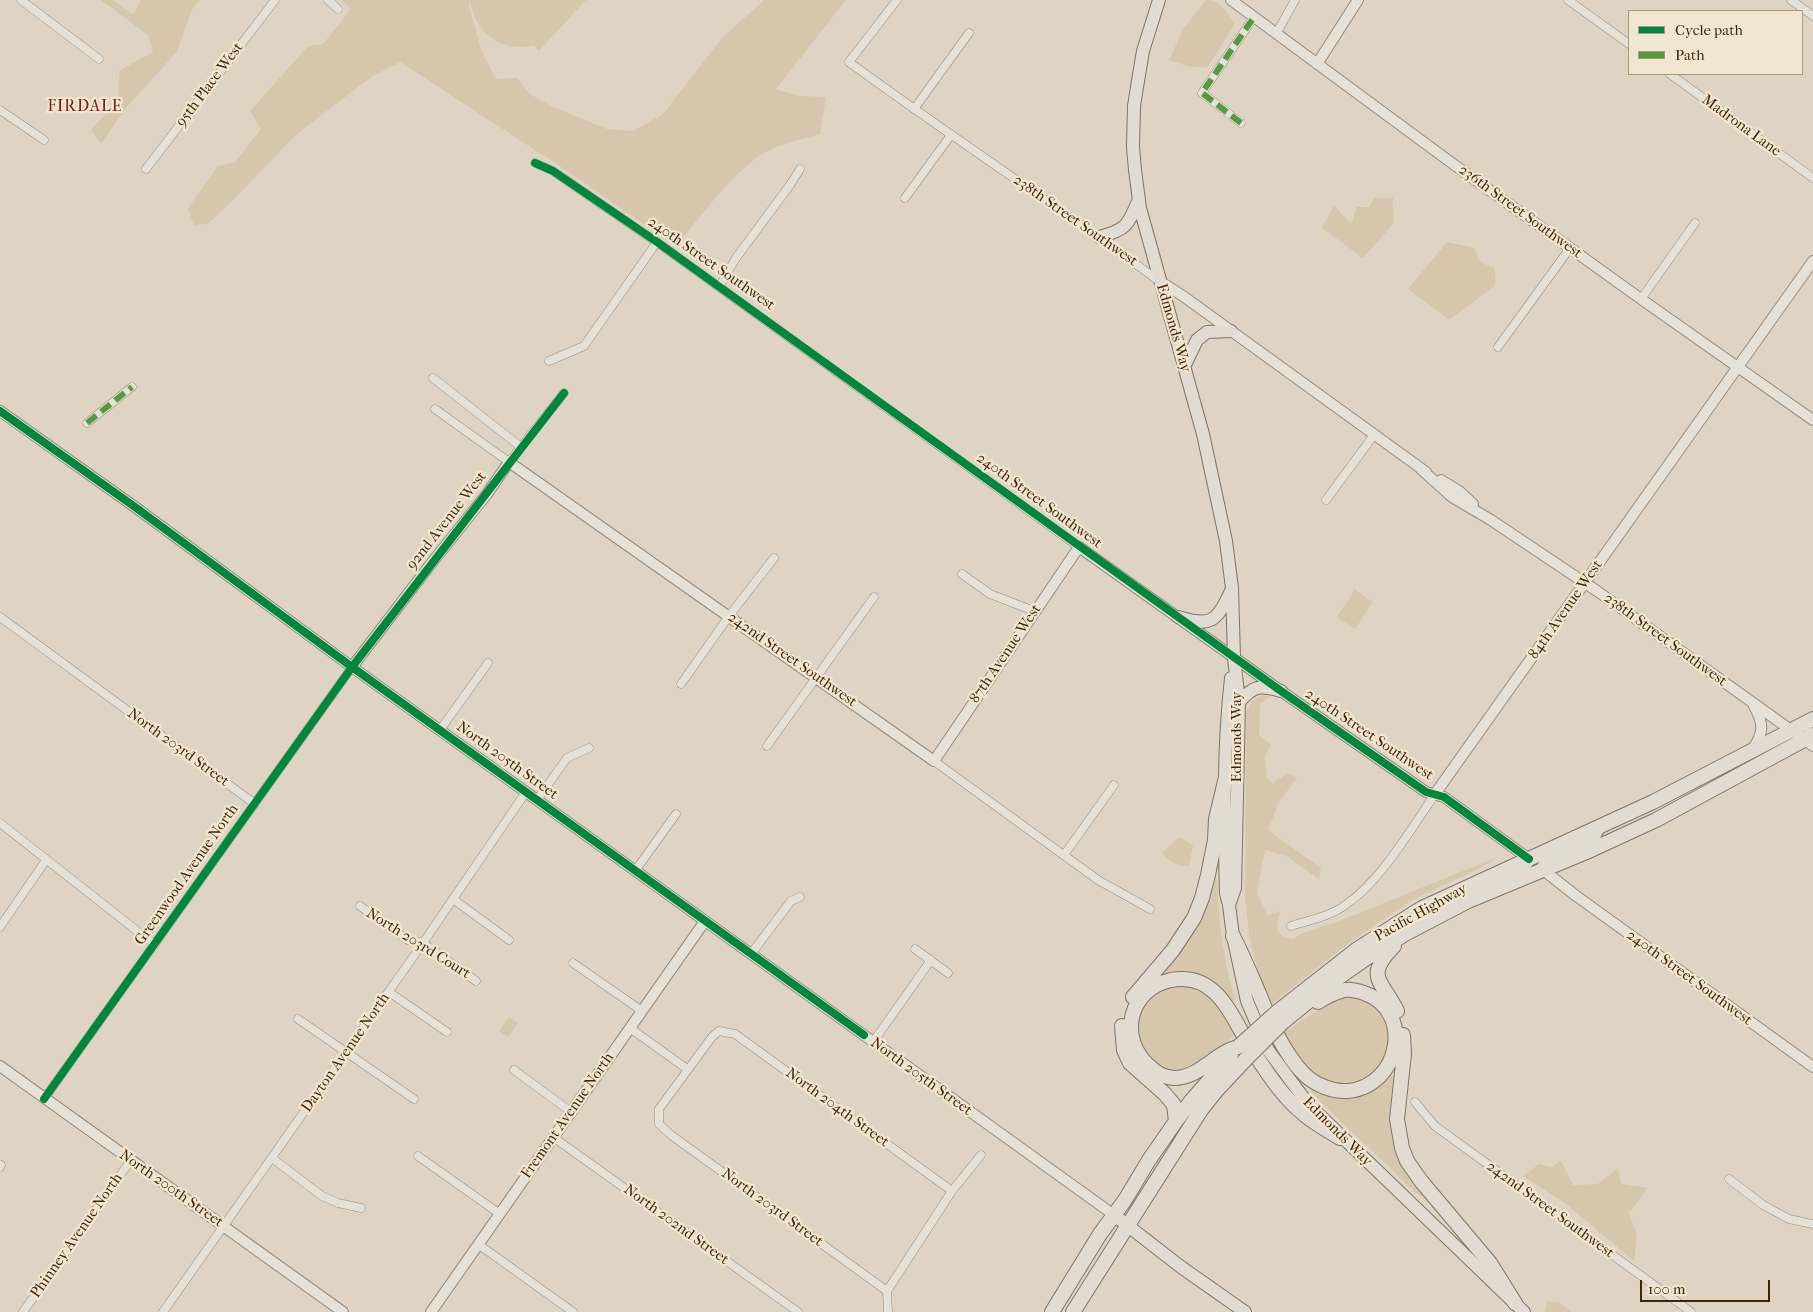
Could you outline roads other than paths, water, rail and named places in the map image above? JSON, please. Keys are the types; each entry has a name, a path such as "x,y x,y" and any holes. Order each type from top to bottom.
{"highway":[{"name":"Pacific Highway","path":"1073,1312 1201,1110 1280,1017 1356,950 1414,914 1472,884 1663,797 1813,719"},
{"name":"Pacific Highway","path":"1052,1312 1100,1234 1176,1121 1203,1086 1238,1047 1353,967 1405,934 1474,899 1591,850 1656,820 1810,740"},
{"path":"1176,1121 1174,1105 1130,1063 1124,1050 1122,1024 1132,997 1185,933 1200,905 1208,875 1216,819 1225,781"},
{"path":"1405,934 1383,957 1378,972 1382,987 1399,1016 1404,1040 1397,1119 1402,1148 1407,1161 1421,1181 1490,1263 1519,1307"},
{"path":"1233,936 1276,1034 1298,1066 1312,1081 1337,1090 1357,1090 1376,1080 1384,1072 1393,1055 1396,1038 1390,1015 1375,998 1358,991 1345,990 1334,993 1280,1017"},
{"path":"1238,1047 1228,1050 1194,1073 1182,1077 1160,1076 1143,1061 1135,1050 1130,1029 1135,1008 1142,997 1152,989 1170,980 1192,980 1208,987 1222,1000 1252,1051 1285,1096 1306,1118 1340,1138"}],"main road":[{"name":"Edmonds Way","path":"1159,0 1143,51 1134,106 1133,147 1139,199 1203,434 1219,503 1232,588 1234,658 1240,702 1235,888 1229,905"},
{"path":"1099,236 1114,233 1129,223 1139,199"},
{"path":"1184,367 1197,340 1207,332 1231,331"},
{"path":"1178,617 1194,622 1210,620 1217,616 1232,588"},
{"name":"Edmonds Way","path":"1234,658 1229,701 1225,781 1226,893 1247,1002 1268,1050 1308,1104 1340,1138 1519,1307"},
{"path":"1240,702 1252,689 1259,687 1280,692"},
{"path":"1542,869 1547,860 1594,837 1599,827"},
{"path":"1474,899 1479,890 1519,872 1524,868 1529,859"},
{"name":"North 205th Street","path":"1114,1215 1245,1312"}],"street":[{"path":"21,0 99,59"},
{"name":"95th Place West","path":"146,169 275,0"},
{"path":"328,0 338,9"},
{"name":"238th Street Southwest","path":"897,0 849,62 951,135 1099,236 1421,469 1459,491 1491,520 1585,582 1791,730 1810,740"},
{"name":"236th Street Southwest","path":"1231,0 1570,248 1813,420"},
{"path":"1276,34 1295,0"},
{"path":"1317,64 1358,0"},
{"path":"1568,0 1628,43"},
{"path":"1791,0 1813,16"},
{"path":"1241,123 1202,93 1254,17"},
{"path":"914,109 968,33"},
{"name":"Madrona Lane","path":"1671,75 1813,178"},
{"path":"0,110 44,140"},
{"path":"905,198 951,135"},
{"name":"240th Street Southwest","path":"535,163 553,171 657,242 1280,692 1426,792 1444,797 1529,859"},
{"path":"719,287 736,258 800,169"},
{"path":"1641,299 1695,223"},
{"path":"549,361 584,346 657,242"},
{"path":"1498,347 1570,248"},
{"name":"84th Avenue West","path":"1291,926 1321,918 1347,904 1375,878 1813,260"},
{"path":"433,378 521,448"},
{"path":"87,423 132,387"},
{"name":"92nd Avenue West","path":"352,667 564,393"},
{"name":"242nd Street Southwest","path":"435,409 816,677 1098,880 1150,909"},
{"name":"North 205th Street","path":"0,411 352,667 1114,1215"},
{"path":"1326,500 1374,435"},
{"name":"87th Avenue West","path":"934,762 1079,546"},
{"path":"681,684 728,616 774,558"},
{"path":"962,574 990,594 1034,612"},
{"path":"767,746 874,597"},
{"name":"North 203rd Street","path":"0,617 255,804"},
{"path":"440,730 488,663"},
{"name":"Greenwood Avenue North","path":"44,1099 352,667"},
{"path":"1751,751 1759,740 1762,729 1760,716 1753,703"},
{"path":"537,800 567,758 589,748"},
{"path":"1064,856 1114,785"},
{"name":"Dayton Avenue North","path":"163,1312 389,992 526,792"},
{"path":"635,870 676,814"},
{"path":"0,824 155,944"},
{"path":"0,927 46,860"},
{"name":"240th Street Southwest","path":"1542,869 1574,895 1813,1068"},
{"path":"751,954 791,901 800,897"},
{"path":"453,899 509,940"},
{"name":"North 203rd Court","path":"360,906 408,940 423,943 476,981"},
{"name":"Fremont Avenue North","path":"431,1312 706,921"},
{"path":"915,949 948,972"},
{"path":"873,1042 930,960"},
{"path":"573,963 642,1011"},
{"path":"389,992 447,1032"},
{"path":"298,1019 414,1098"},
{"path":"630,1028 687,1069"},
{"name":"North 204th Street","path":"687,1069 719,1031 735,1034 952,1191"},
{"name":"North 200th Street","path":"0,1066 343,1312"},
{"name":"North 203rd Street","path":"687,1069 659,1109 659,1124 671,1135 887,1291"},
{"path":"514,1070 571,1112"},
{"name":"242nd Street Southwest","path":"1415,1102 1435,1126 1691,1312"},
{"name":"North 202nd Street","path":"553,1137 798,1312"},
{"path":"888,1312 887,1291 952,1191 981,1155"},
{"path":"418,1156 500,1214"},
{"path":"272,1158 322,1196 338,1203 361,1208"},
{"name":"Phinney Avenue North","path":"23,1312 131,1160"},
{"path":"1730,1178 1763,1205 1789,1218 1813,1224"},
{"path":"478,1244 572,1312"}],"district":[{"name":"FIRDALE","path":"85,107"}]}
